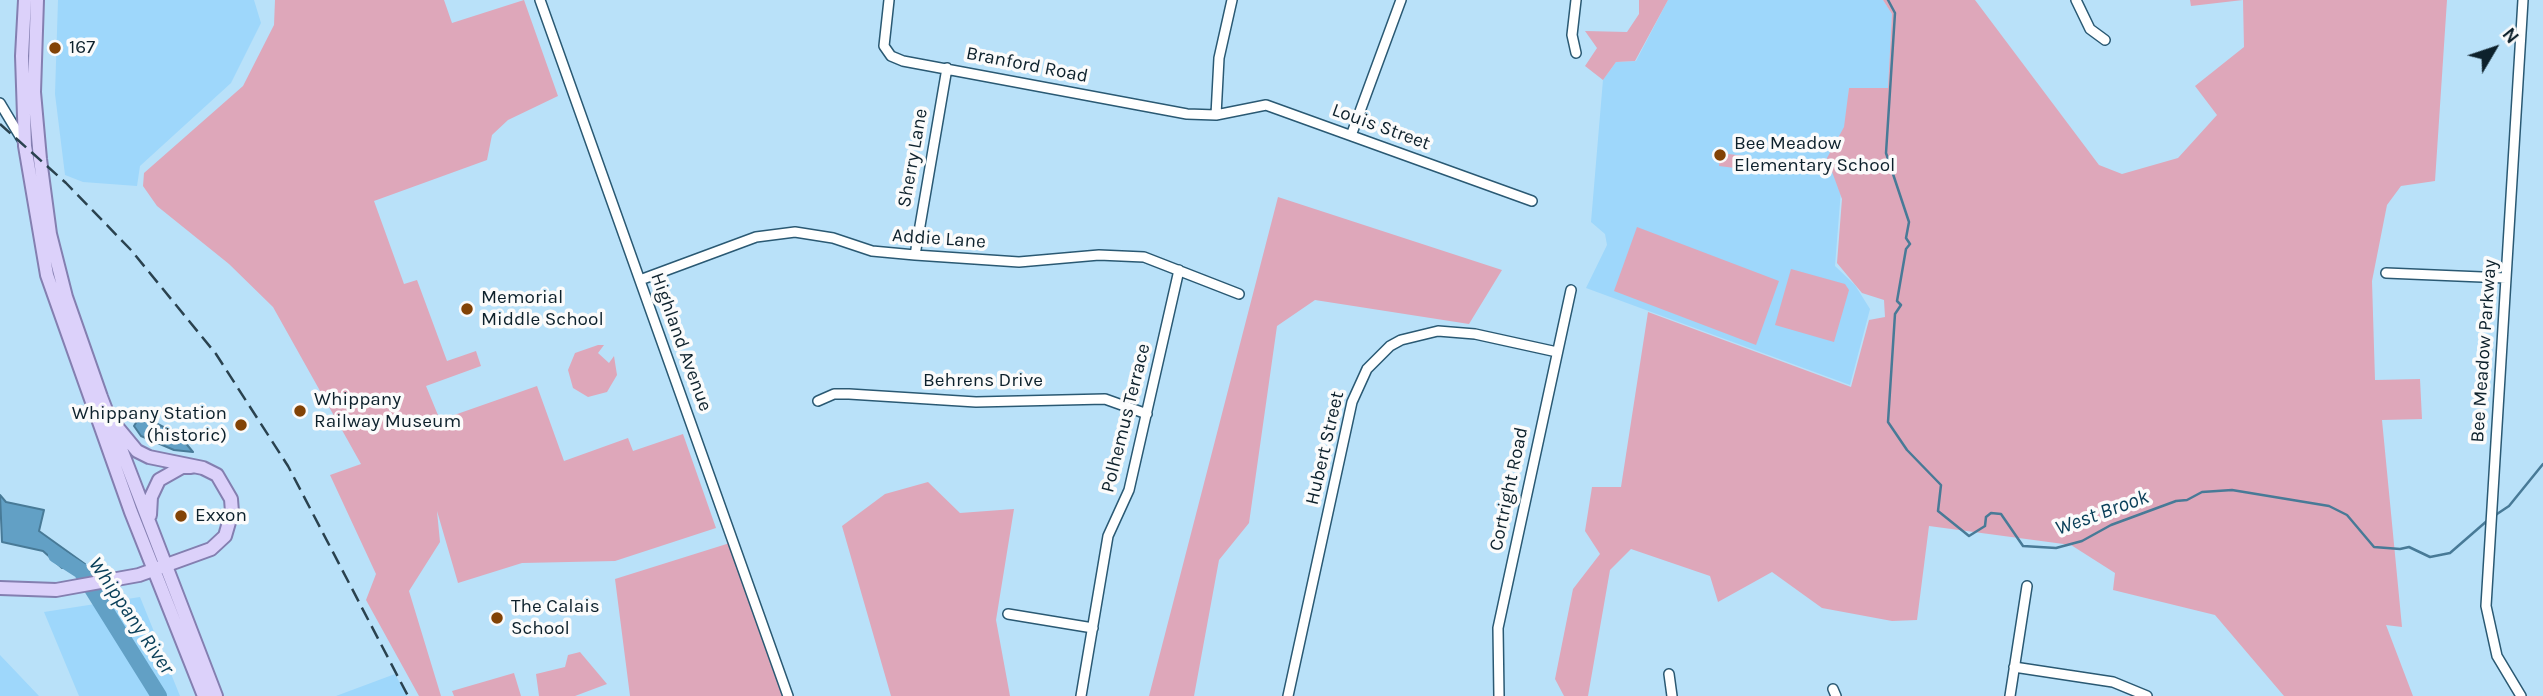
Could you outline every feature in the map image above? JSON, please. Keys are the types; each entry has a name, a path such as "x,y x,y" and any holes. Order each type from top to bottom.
{"main road":[{"path":"24,0 22,78 25,146 39,238 54,300 153,570 204,696"},
{"path":"37,0 34,92 50,234 66,297 101,397 216,696"},
{"path":"0,588 37,592 118,579 167,566 211,549 228,530 232,512 227,487 217,475 197,466 149,457 137,451 115,425 101,397"},
{"path":"150,523 150,497 159,481 182,467 197,466"}],"street":[{"name":"Highland Avenue","path":"540,0 788,696"},
{"name":"Branford Road","path":"889,0 883,40 888,52 903,61 1187,114 1216,114"},
{"path":"1216,114 1219,58 1232,0"},
{"path":"1352,133 1401,0"},
{"path":"1576,0 1572,35 1576,53"},
{"path":"2076,0 2090,29 2105,40"},
{"name":"Bee Meadow Parkway","path":"2521,696 2501,665 2488,623 2491,515 2523,0"},
{"name":"Sherry Lane","path":"915,255 947,68"},
{"path":"0,103 25,146"},
{"name":"Louis Street","path":"1216,114 1266,105 1352,133 1532,201"},
{"name":"Addie Lane","path":"640,279 756,237 779,233 808,233 872,251 1019,262 1128,254 1160,261 1239,294"},
{"name":"Polhemus Terrace","path":"1082,696 1108,536 1129,490 1180,270"},
{"path":"2386,273 2507,278"},
{"name":"Cortright Road","path":"1499,696 1498,628 1571,290"},
{"name":"Hubert Street","path":"1289,696 1352,402 1367,369 1401,340 1437,331 1475,334 1557,352"},
{"name":"Behrens Drive","path":"818,401 834,394 976,402 1105,399 1147,414"},
{"path":"2010,696 2027,586"},
{"path":"1008,614 1093,628"},
{"path":"2014,667 2113,682 2147,696"},
{"path":"1669,674 1672,696"}],"shaded area":[{"path":"58,0 254,0 261,23 231,83 140,166 137,186 83,182 65,175 55,94"},
{"path":"275,0 444,0 452,23 524,0 558,96 508,120 492,135 487,160 374,201 404,284 417,280 447,361 476,351 481,366 426,386 440,420 537,386 564,461 628,438 633,451 683,434 716,528 615,561 522,563 458,583 437,511 440,542 409,591 441,696 419,696 366,600 376,574 330,475 361,464 273,307 229,264 157,206 143,186 144,173 243,86 274,25"},
{"path":"1639,0 1668,0 1635,61 1616,62 1603,80 1585,66 1597,48 1585,31 1627,32 1639,14"},
{"name":"Bee Meadow Elementary School","path":"1668,0 1883,0 1892,14 1888,89 1849,88 1835,266 1855,285 1870,309 1850,385 1586,288 1607,245 1605,234 1591,222 1603,80 1616,62 1636,61"},
{"path":"1883,0 1975,0 2099,165 2122,174 2178,158 2217,115 2195,86 2244,47 2243,0 2447,0 2435,181 2401,186 2387,205 2372,281 2375,380 2420,379 2422,419 2382,420 2402,627 2386,625 2413,696 2284,696 2215,615 2113,590 2115,573 2071,545 1929,526 1917,620 1892,621 1822,608 1772,572 1718,602 1710,576 1631,549 1610,570 1588,696 1564,696 1555,679 1573,589 1600,554 1585,531 1592,487 1621,487 1648,312 1851,387 1869,320 1885,317 1884,300 1862,293 1837,263 1842,199 1827,158 1844,127 1849,88 1888,88 1892,14"},
{"path":"2190,0 2243,0 2191,6"},
{"path":"1720,153 1745,156 1743,169 1719,166"},
{"path":"1278,197 1502,270 1469,324 1315,300 1277,326 1249,523 1219,560 1194,696 1149,696"},
{"path":"1637,227 1779,281 1756,345 1614,291"},
{"path":"1791,269 1845,284 1849,290 1834,342 1775,325"},
{"path":"604,345 598,353 609,363 614,356 617,375 607,392 588,397 573,388 568,370 575,353"},
{"path":"139,418 146,418 179,435 193,452 174,450 141,436 134,426"},
{"path":"928,482 960,513 1014,509 996,620 1010,696 891,696 842,526 885,494"},
{"path":"0,495 6,502 44,510 39,531 85,564 62,568 43,551 2,542"},
{"path":"733,542 788,696 630,696 615,579"},
{"path":"140,597 180,696 79,696 44,612"},
{"path":"580,652 607,684 575,696 539,696 536,674 565,667 568,655"},
{"path":"0,655 39,696 0,696"},
{"path":"514,673 521,696 454,696 452,691"},
{"path":"395,674 407,696 336,696"}],"waterway":[{"name":"West Brook","path":"1888,0 1895,13 1886,153 1909,222 1906,238 1910,244 1906,249 1897,301 1901,305 1895,314 1888,422 1907,450 1941,485 1938,511 1969,536 1985,526 1986,517 1991,513 2001,514 2023,546 2056,548 2082,541 2111,525 2176,501 2187,500 2202,492 2232,490 2329,506 2347,515 2374,547 2409,547 2430,557 2450,553 2488,520"},
{"name":"West Brook","path":"2494,516 2509,506 2543,464"},
{"name":"Whippany River","path":"56,555 81,571 159,696"}],"railway":[{"path":"0,124 66,183 131,250 216,354 288,466 408,696"}],"place":[{"name":"167","path":"55,48"},
{"name":"Bee Meadow Elementary School","path":"1720,155"},
{"name":"Memorial Middle School","path":"467,309"},
{"name":"Whippany Railway Museum","path":"300,411"},
{"name":"Whippany Station (historic)","path":"241,425"},
{"name":"Exxon","path":"181,516"},
{"name":"The Calais School","path":"497,618"}]}
